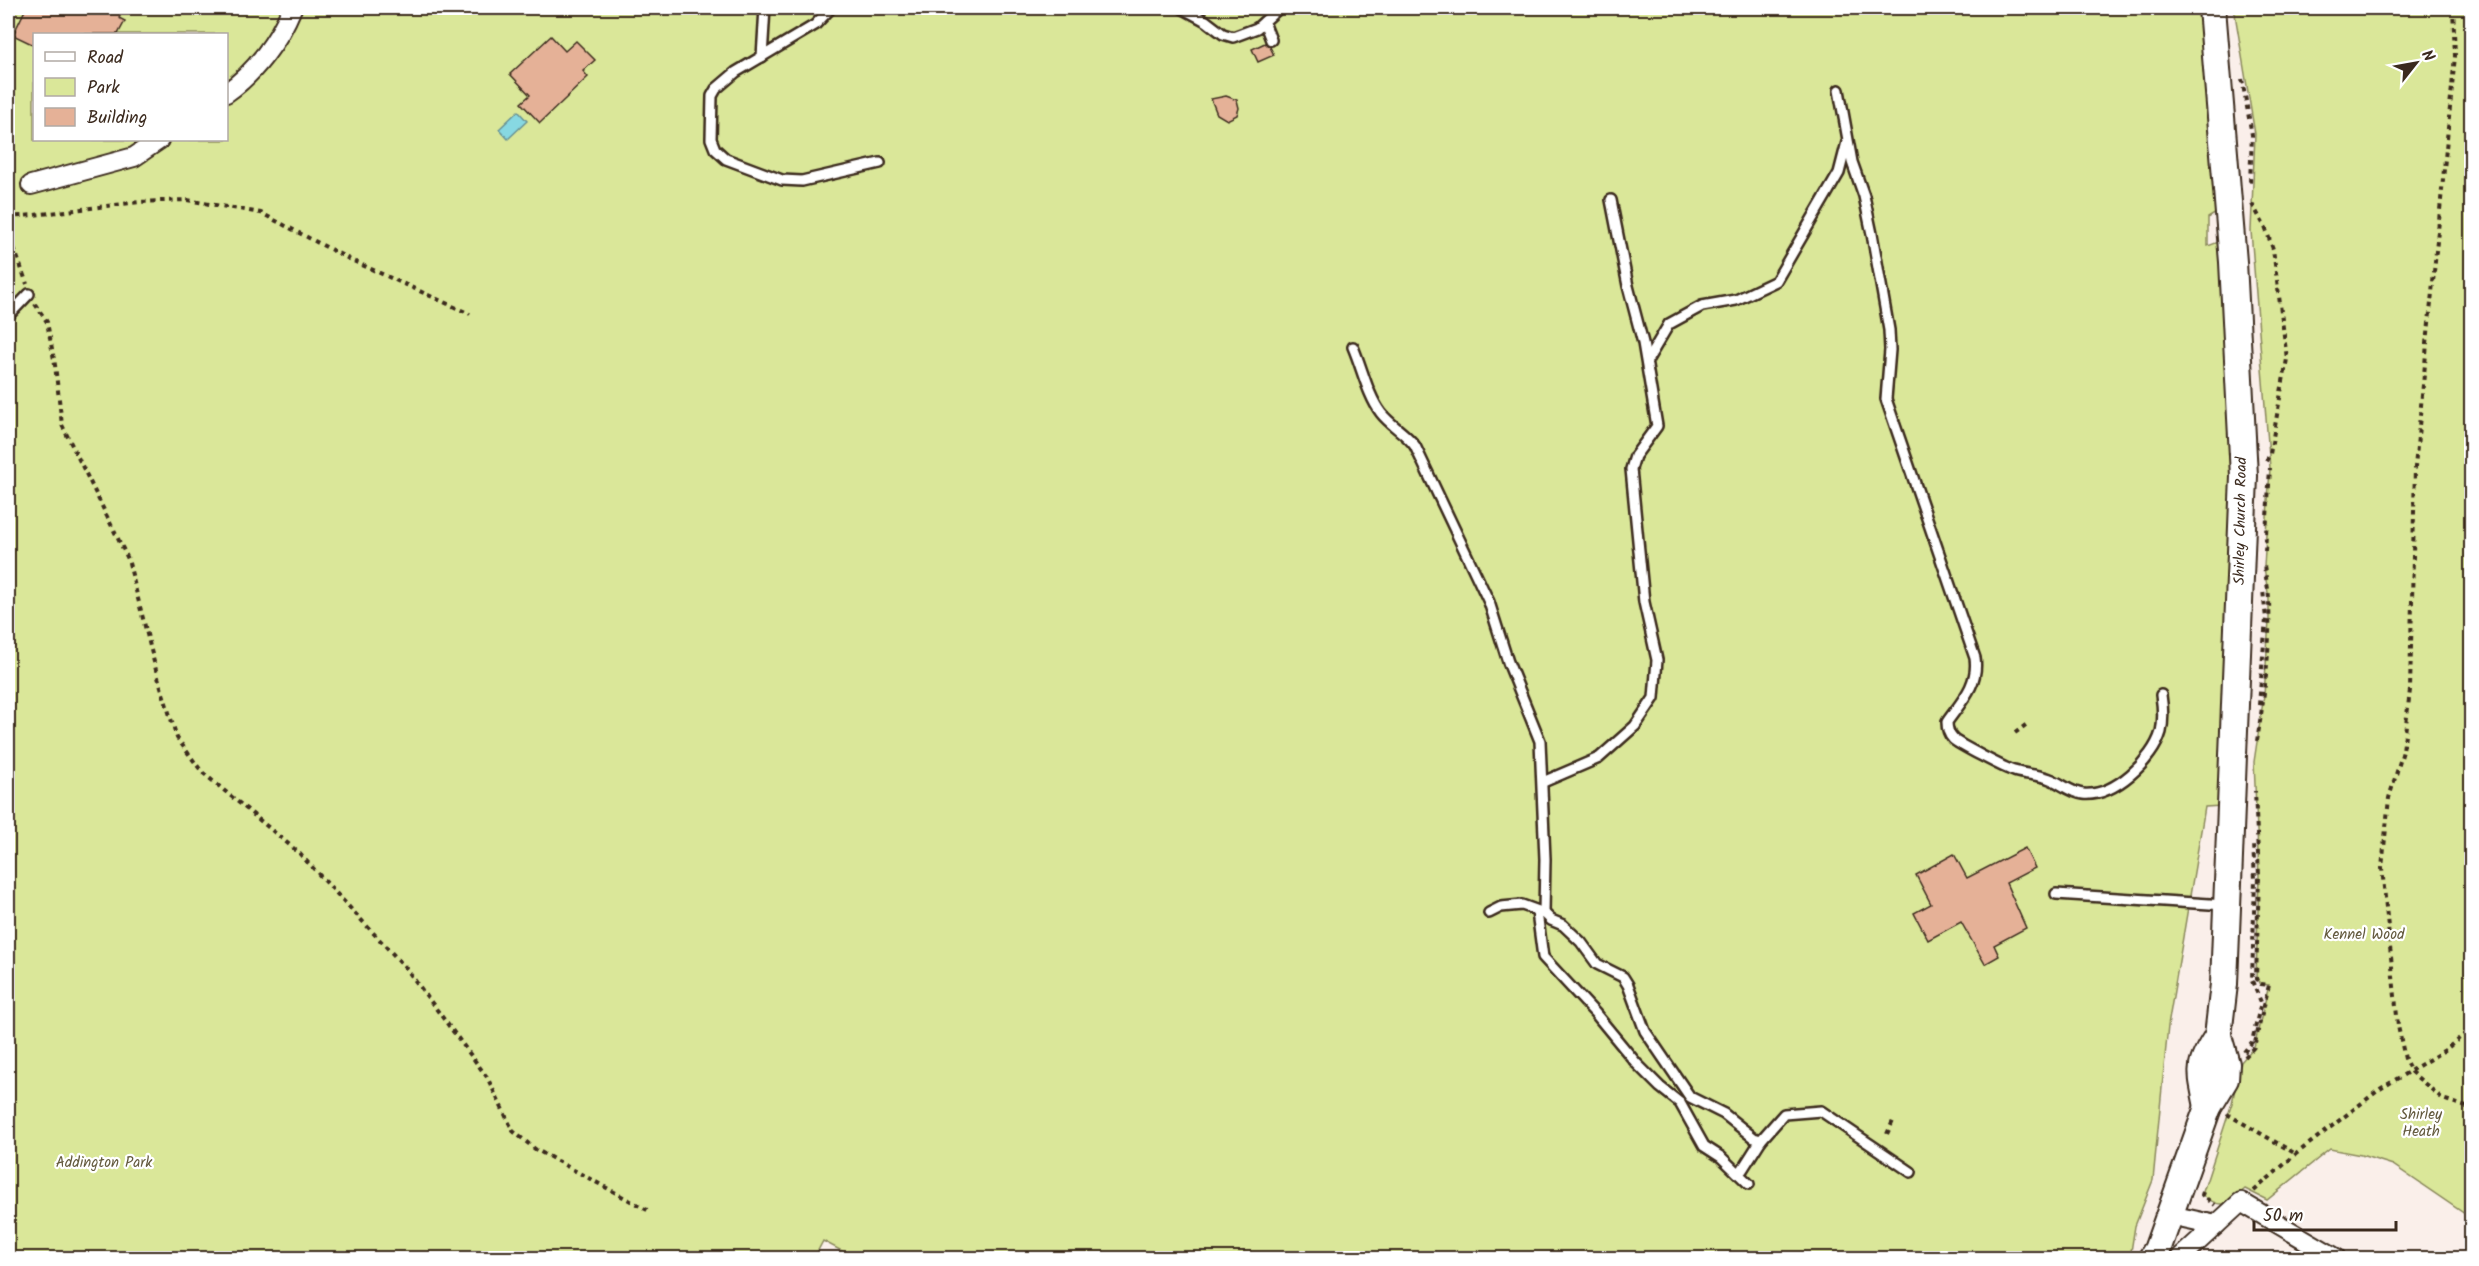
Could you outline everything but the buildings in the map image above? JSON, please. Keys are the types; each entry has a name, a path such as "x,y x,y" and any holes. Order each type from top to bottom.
{"street":[{"path":"228,92 241,83 282,31 292,8"},
{"name":"Shirley Church Road","path":"2212,8 2233,262 2244,476 2224,984 2218,1036 2204,1057 2201,1073 2223,1112"},
{"path":"32,185 134,157 158,141"},
{"path":"2165,1256 2170,1215 2223,1112"},
{"path":"2165,1256 2216,1225 2241,1197 2336,1258"},
{"path":"2170,1215 2216,1225"}],"lane":[{"path":"762,57 765,8"},
{"path":"831,8 815,26 736,72 716,89 712,96 711,140 715,149 726,159 782,180 802,181 880,163"},
{"path":"1182,8 1206,21 1223,34 1233,36 1257,28 1279,8"},
{"path":"1264,22 1270,40"},
{"path":"1839,90 1852,162 1864,196 1872,234 1889,330 1890,350 1886,399 1971,642 1977,670 1968,693 1947,722 1947,730 1952,738 1964,747 2012,771 2050,779 2075,793 2095,794 2110,790 2124,781 2153,752 2163,718 2162,695"},
{"path":"1647,362 1670,324 1702,306 1736,300 1776,281 1839,173 1848,137"},
{"path":"1543,782 1599,758 1635,726 1654,698 1658,660 1644,602 1631,479 1635,456 1658,426 1647,362 1628,286 1611,200"},
{"path":"8,316 29,294"},
{"path":"1353,347 1379,411 1386,420 1410,438 1415,446 1489,602 1508,662 1540,741 1543,782 1540,913 1543,957 1595,1013 1637,1064 1680,1103 1704,1146 1720,1156 1749,1184"},
{"path":"2056,894 2227,906"},
{"path":"1489,913 1501,908 1522,905 1563,925 1581,942 1597,964 1623,977 1645,1030 1690,1097 1724,1114 1754,1138 1761,1140"},
{"path":"2218,1036 2213,1071 2223,1112"},
{"path":"1737,1172 1742,1170 1761,1140 1784,1114 1821,1111 1911,1172"}],"path":[{"path":"2453,8 2455,56 2415,467 2410,690 2403,751 2389,798 2382,868 2398,1026 2405,1059 2411,1072 2443,1099 2472,1108"},
{"path":"8,217 34,216 139,202 187,200 261,213 349,260 470,314"},
{"path":"8,231 23,270 29,294 46,322 55,365 62,425 128,559 157,674 177,738 202,772 298,852 405,967 487,1077 513,1131 534,1149 651,1212"},
{"path":"2256,751 2264,695 2269,621 2269,599 2264,567 2270,468"},
{"path":"2016,733 2027,724"},
{"path":"2241,1062 2254,1047 2269,985 2261,984 2256,979 2259,876 2255,785"},
{"path":"2204,1188 2202,1195 2217,1205 2241,1197 2380,1089 2445,1050 2472,1028"},
{"path":"2223,1112 2296,1154"},
{"path":"1887,1134 1893,1121"}],"green space":[{"name":"Addington Park","path":"8,8 2209,8 2218,212 2208,218 2208,246 2224,240 2235,516 2222,806 2205,807 2168,1026 2153,1180 2135,1226 2130,1258 855,1258 823,1241 814,1258 8,1258"},
{"name":"Kennel Wood","path":"2234,8 2471,8 2471,1218 2393,1165 2361,1155 2330,1149 2267,1200 2245,1189 2225,1204 2215,1203 2202,1195 2232,1103 2241,1062 2254,1047 2269,985 2261,984 2256,979 2259,876 2254,762 2264,695 2269,621 2269,599 2264,567 2270,468 2251,231 2255,134"}],"water":[{"path":"518,111 527,121 508,139 499,129"}],"park label":[{"name":"Shirley Heath","path":"2421,1124"}]}
